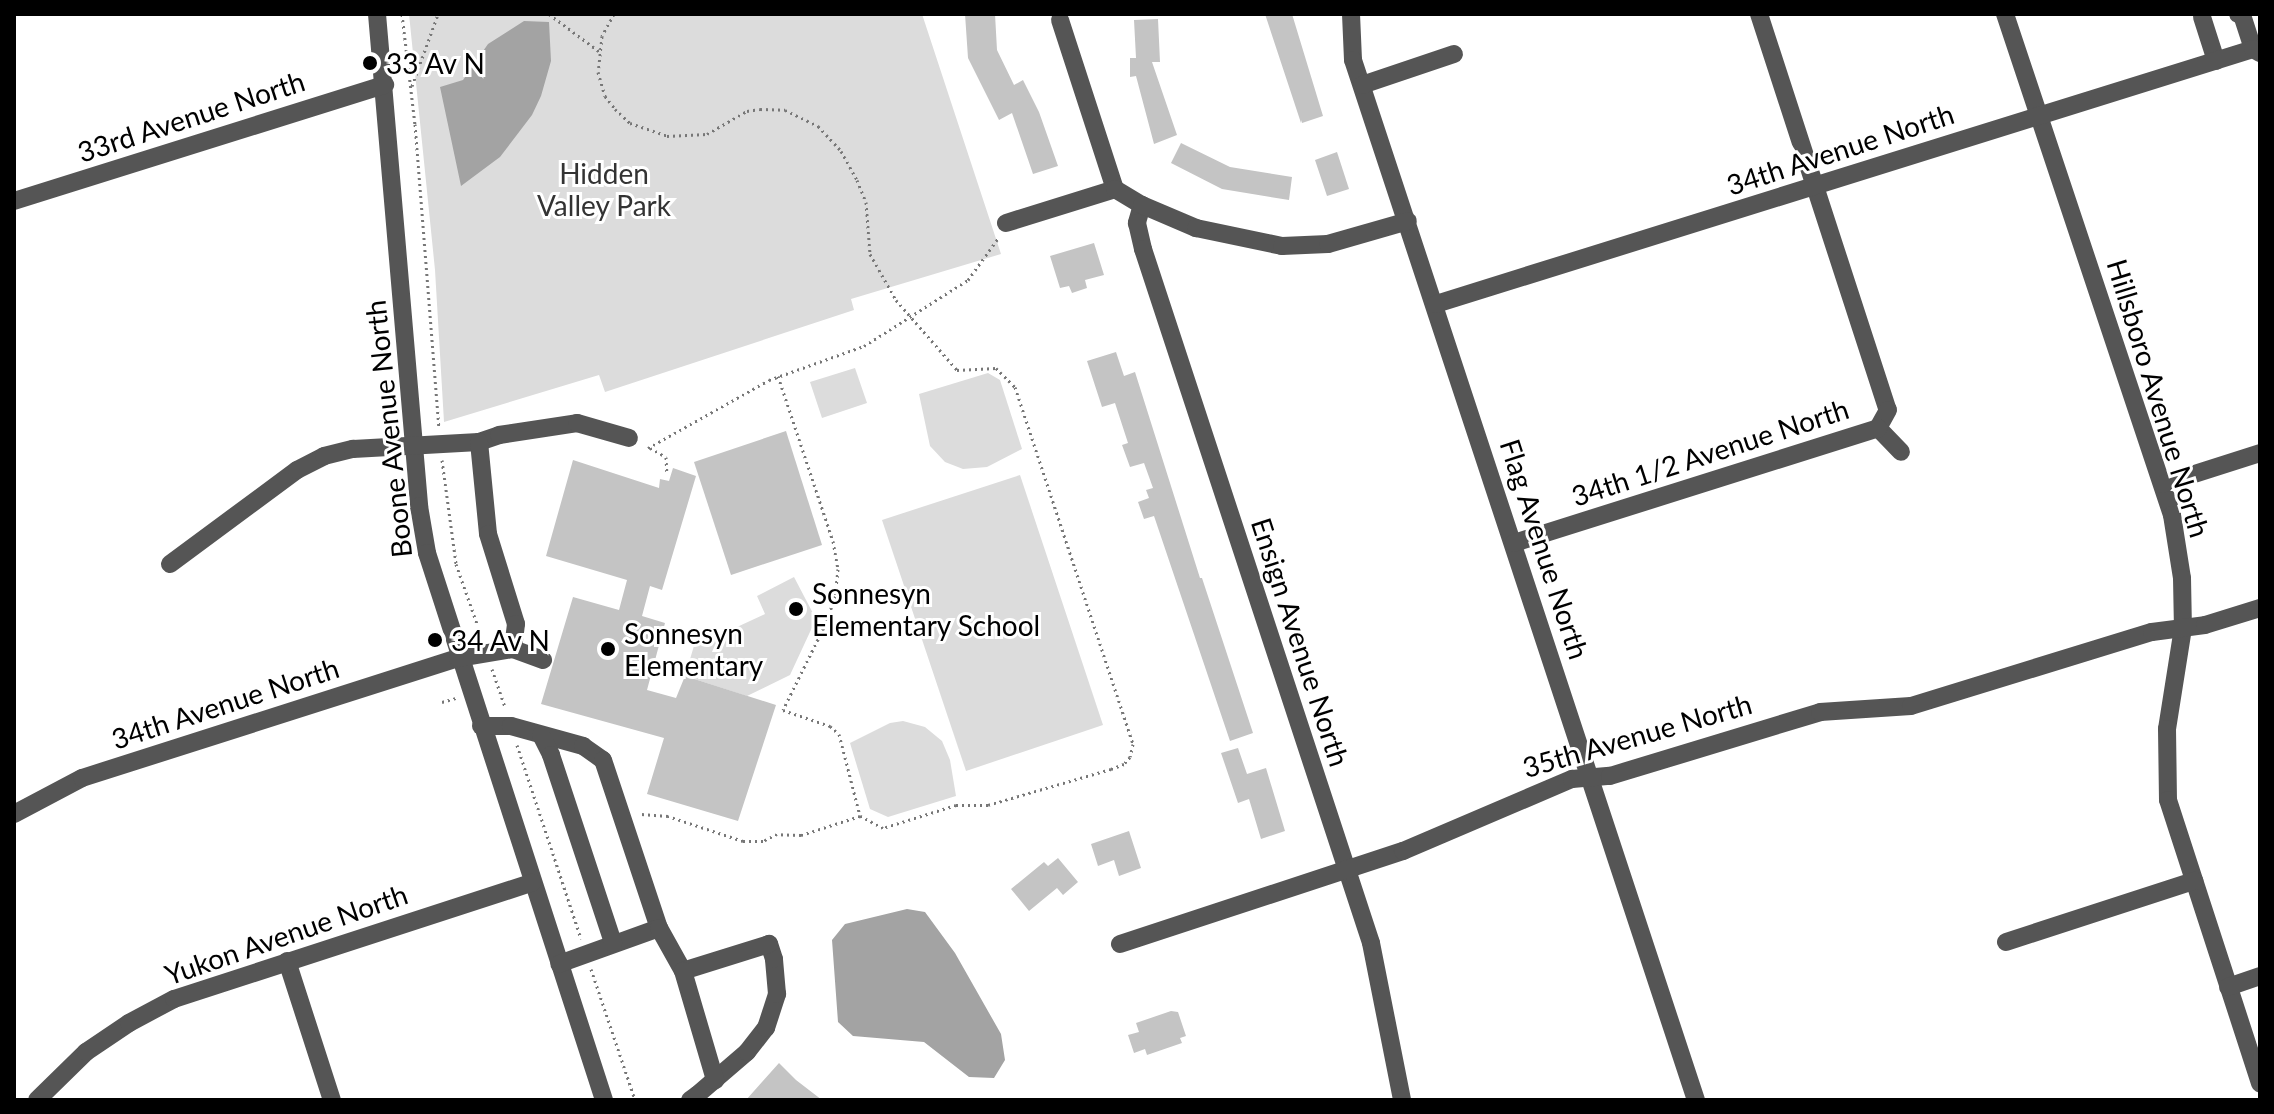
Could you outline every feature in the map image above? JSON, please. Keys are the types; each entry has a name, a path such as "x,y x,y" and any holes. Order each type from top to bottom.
{"street":[{"name":"Boone Avenue North","path":"377,14 414,447 427,553 458,658 604,1100"},
{"name":"Flag Avenue North","path":"1351,14 1353,60 1696,1100"},
{"path":"1759,14 1888,410 1878,428 1901,452"},
{"name":"Hillsboro Avenue North","path":"2005,14 2163,484 2178,542 2183,628 2168,717 2165,764 2176,832 2260,1083"},
{"path":"2242,14 2256,51"},
{"path":"2200,15 2216,61"},
{"path":"1060,20 1115,189 1142,205 1196,228 1282,246 1328,244 1408,221"},
{"name":"34th Avenue North","path":"1436,304 2038,115 2256,51"},
{"path":"1362,85 1454,54"},
{"name":"33rd Avenue North","path":"14,201 385,85"},
{"path":"1006,223 1115,189"},
{"name":"Ensign Avenue North","path":"1142,205 1137,223 1143,249 1371,943 1402,1100"},
{"path":"170,564 285,478 324,456 353,449 479,442 499,435 577,423 629,438"},
{"name":"34th 1/2 Avenue North","path":"1514,543 1878,428"},
{"path":"479,442 488,534 516,624 513,649 543,660"},
{"path":"2163,484 2260,453"},
{"name":"35th Avenue North","path":"1120,944 1403,851 1572,779 1610,776 1820,712 1911,706 2152,632 2183,628 2260,608"},
{"name":"34th Avenue North","path":"14,814 82,778 458,658 513,649"},
{"path":"481,726 511,726 583,746 603,760 659,928 683,971 715,1080"},
{"path":"541,735 551,755 613,943"},
{"path":"2006,942 2194,881"},
{"name":"Yukon Avenue North","path":"37,1100 86,1052 129,1023 174,999 532,883"},
{"path":"559,964 659,928"},
{"path":"683,971 769,944 777,994 774,1012 747,1052 690,1100"},
{"path":"287,961 332,1100"},
{"path":"2228,987 2260,976"}],"path":[{"path":"411,87 438,14"},
{"path":"549,14 600,52"},
{"path":"614,14 602,36 598,72 605,96 630,123 648,132 667,136 707,134 747,111 760,109 785,110 818,126 841,151 857,180 866,202 870,254 883,281 957,370 996,368 1015,387 1133,744 1130,757 1124,764 988,805 956,805 883,828 860,816 801,835 777,834 763,841 743,841 668,816 641,816 636,802"},
{"path":"648,448 778,376 864,346 911,318 968,280 982,264 1006,223"},
{"path":"778,376 833,541 838,569 835,596 826,623 783,710 830,726 839,734 860,816"},
{"path":"629,438 666,457 667,474"},
{"path":"505,709 517,712"}],"green space":[{"name":"Hidden Valley Park","path":"409,14 922,14 1001,254 851,299 854,310 605,392 599,375 444,422 435,270"},
{"path":"855,368 867,403 822,418 810,382"},
{"path":"988,373 1000,380 1022,449 987,467 963,469 945,462 930,446 919,394"},
{"path":"1020,475 1103,725 966,771 882,520"},
{"path":"794,577 816,619 790,675 747,696 685,676 699,629 724,633 765,614 757,596"},
{"path":"903,721 925,727 942,741 950,760 956,796 888,817 870,809 850,743 890,723"}],"shaded area":[{"path":"524,21 549,22 551,61 541,96 532,115 500,157 461,186 440,87 463,80 488,44"},
{"path":"907,909 925,912 955,953 1001,1034 1005,1060 994,1078 969,1077 924,1042 853,1036 838,1022 832,940 845,924"}],"building":[{"path":"965,14 995,14 997,50 1014,85 1023,80 1039,112 1058,166 1033,174 1012,113 999,120 968,58"},
{"path":"1265,14 1292,14 1323,116 1302,123 1301,120 1301,123"},
{"path":"1158,19 1160,62 1152,62 1177,135 1154,144 1136,76 1130,77 1130,58 1136,58 1134,20"},
{"path":"1181,143 1230,167 1292,177 1289,200 1222,189 1171,163"},
{"path":"1337,152 1349,189 1327,196 1315,160"},
{"path":"1094,243 1104,275 1085,280 1087,288 1072,293 1069,286 1060,288 1050,256"},
{"path":"1116,352 1124,376 1135,372 1253,733 1230,741 1154,516 1144,519 1138,502 1149,498 1146,490 1153,488 1144,463 1130,467 1122,445 1128,443 1115,403 1102,407 1087,361"},
{"path":"786,431 822,545 731,575 694,462"},
{"name":"Sonnesyn Elementary","path":"573,460 659,488 660,479 669,481 673,468 696,476 662,590 650,586 642,616 665,623 647,690 676,698 685,676 776,705 738,821 647,794 664,738 541,704 573,597 619,610 627,580 546,556"},
{"path":"1238,748 1247,774 1266,768 1285,831 1261,839 1249,799 1238,803 1221,753"},
{"path":"1129,831 1141,868 1119,876 1114,860 1098,866 1091,844"},
{"path":"1058,858 1078,882 1063,895 1057,888 1029,911 1011,889 1044,862 1048,866"},
{"path":"1171,1011 1178,1012 1186,1036 1180,1038 1182,1043 1147,1055 1145,1049 1134,1053 1128,1035 1139,1032 1136,1023"},
{"path":"779,1063 796,1080 822,1100 746,1100"}],"place":[{"name":"33 Av N","path":"370,63"},
{"name":"Sonnesyn Elementary School","path":"796,609"},
{"name":"34 Av N","path":"435,640"},
{"name":"Sonnesyn Elementary","path":"608,649"}]}
